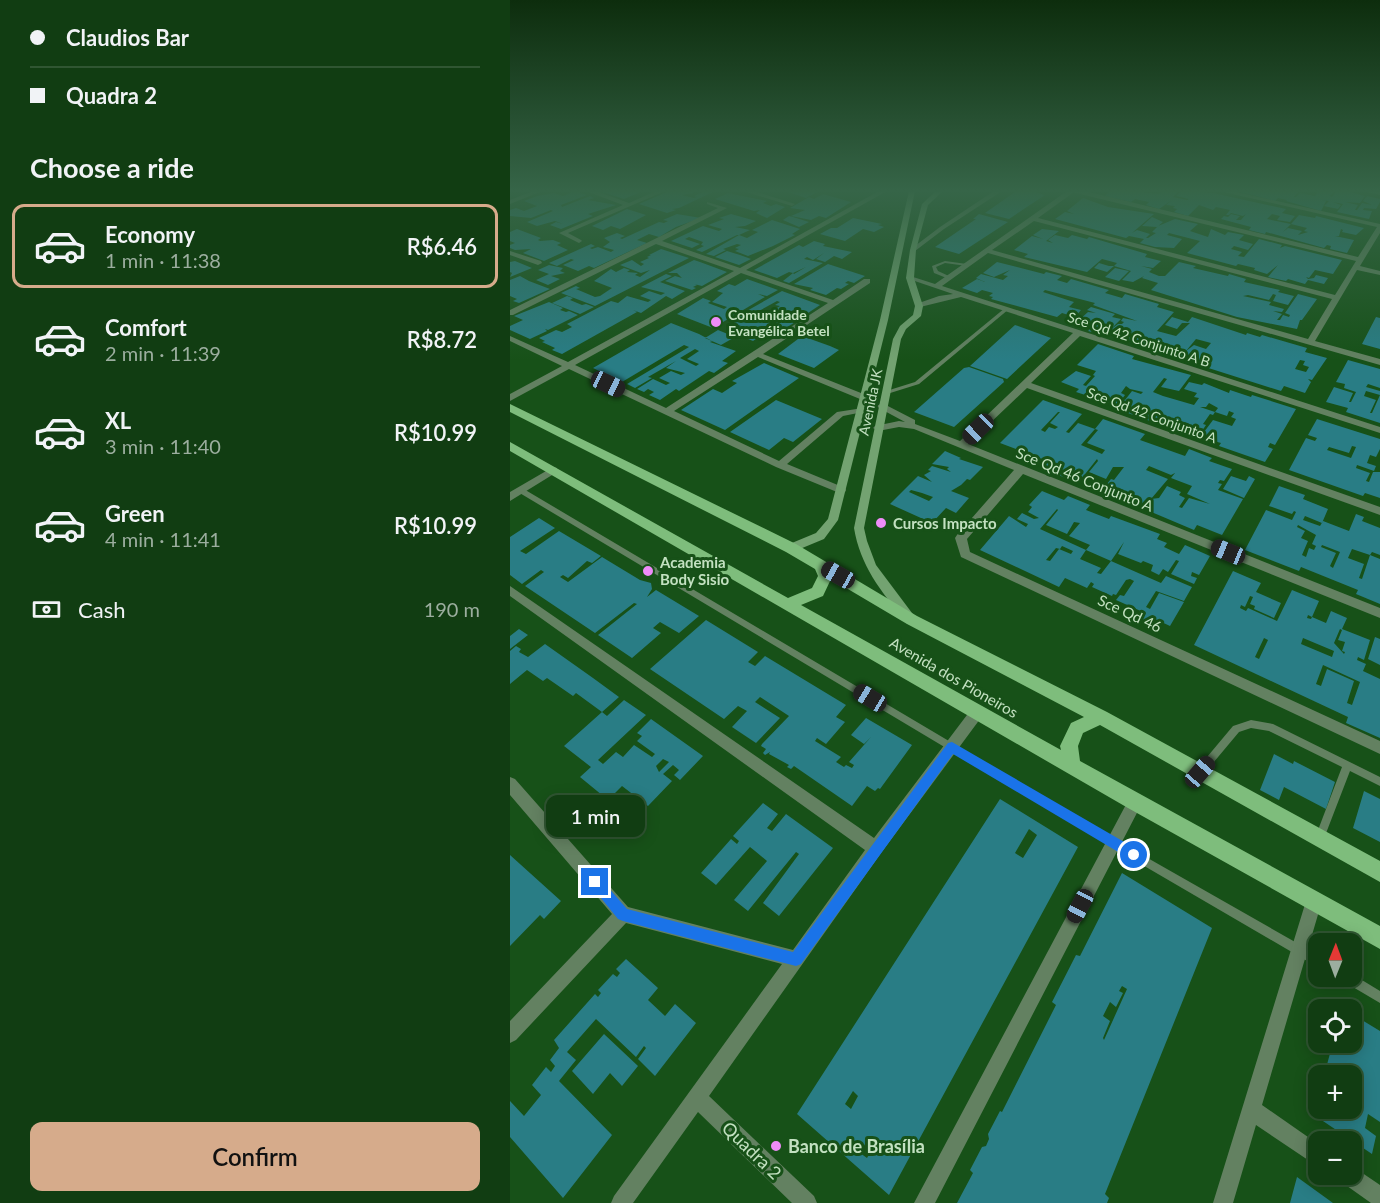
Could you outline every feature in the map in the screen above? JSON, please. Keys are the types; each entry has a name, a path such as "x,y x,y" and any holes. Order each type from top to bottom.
{"main road":[{"name":"Avenida JK","path":"791,548 812,542 827,529 833,520 900,247"},
{"path":"913,250 910,278 919,306"},
{"name":"Avenida JK","path":"912,620 874,573 861,545 861,513 897,339 917,316 919,306"},
{"path":"884,320 894,324 909,323"},
{"name":"Avenida dos Pioneiros","path":"510,407 791,548 912,620 1101,717 1380,872"},
{"name":"Avenida dos Pioneiros","path":"510,446 787,605 834,629 1072,764 1135,802 1380,938"},
{"path":"787,605 818,592 825,576 821,566"},
{"path":"1072,764 1069,746 1077,728 1101,717"}],"street":[{"path":"510,313 647,247"},
{"path":"673,247 834,303"},
{"path":"510,398 784,247"},
{"path":"913,250 917,247"},
{"path":"937,286 992,247"},
{"path":"1143,247 1337,298"},
{"path":"1294,247 1359,264 1380,273"},
{"path":"1310,342 1369,247"},
{"path":"987,251 1380,362"},
{"path":"510,252 538,263"},
{"name":"Sce Qd 42 Conjunto A B","path":"910,278 1380,430"},
{"path":"668,411 867,281"},
{"path":"919,306 942,298 966,295"},
{"path":"962,445 1078,333"},
{"path":"510,338 780,465 841,490"},
{"path":"757,354 863,397"},
{"name":"Sce Qd 42 Conjunto A","path":"1025,384 1380,511"},
{"name":"Sce Qd 46 Conjunto A","path":"882,406 931,433"},
{"path":"780,465 840,414 860,410"},
{"name":"Sce Qd 46 Conjunto A","path":"878,428 891,424 906,424 931,433 1380,613"},
{"name":"Sce Qd 46","path":"1021,469 961,538 965,554 1380,748"},
{"path":"510,496 553,470"},
{"path":"510,590 876,848"},
{"path":"621,1203 876,848 978,711"},
{"path":"510,784 623,914 796,959"},
{"path":"924,1203 1135,802"},
{"path":"1223,1203 1314,901"},
{"path":"510,1034 623,914"},
{"name":"Quadra 2","path":"696,1097 807,1203"},
{"path":"1252,1110 1308,1148"},
{"path":"1362,1184 1380,1197"}],"lane":[{"path":"949,278 936,272 934,266 945,262 968,265"},
{"path":"885,393 917,383 1007,309"},
{"path":"520,490 1113,843 1308,955"},
{"path":"1200,772 1236,729 1251,724 1270,727 1380,782"},
{"path":"1320,838 1347,766"},
{"path":"1362,986 1380,997"}],"building":[{"path":"562,247 568,250 544,261 523,253 531,249 510,248"},
{"path":"584,247 592,247 590,248 592,249 598,247 611,252 614,250 604,247 638,247 594,268 589,266 578,271 563,265 574,260 571,259 557,266 549,263"},
{"path":"702,247 712,247 702,252 696,250"},
{"path":"718,247 728,247 714,256 706,254"},
{"path":"770,247 748,256 735,251 739,249 735,248"},
{"path":"795,247 829,247 852,252 842,259 834,256 825,262 816,259 824,253 813,260 807,257 804,259 823,263 789,283 783,281 793,273 789,272 777,278 754,270"},
{"path":"935,247 970,247 959,254"},
{"path":"1018,247 1124,247 1147,254 1145,257 1161,261 1153,268 1141,266 1152,269 1149,272 1159,276 1165,276 1179,262 1196,266 1193,268 1228,276 1229,274 1246,279 1244,282 1280,290 1278,292 1294,296 1288,305 1273,301 1276,295 1273,294 1269,300 1243,296 1271,302 1269,305 1284,309 1282,312 1273,311 1282,314 1277,320 1280,320 1283,315 1289,317 1290,315 1285,313 1298,294 1317,299 1300,320 1297,329 1237,317 1151,290 1158,283 1142,278 1144,276 1133,282 1122,280 1131,271 1114,266 1117,263 1102,259 1087,272 1024,257 1028,254 1014,250"},
{"path":"1193,247 1233,247 1231,249 1242,252 1238,256 1244,257 1252,247 1290,247 1342,260 1333,274 1315,270 1309,278 1306,277 1308,279 1314,278 1316,275 1328,278 1324,284 1308,280 1305,284 1268,277 1278,265 1267,274 1254,270 1255,268 1238,264 1236,266 1187,253"},
{"path":"1331,247 1350,247 1347,253 1330,249"},
{"path":"661,249 689,258 595,306 561,293 576,286 580,288 576,289 595,297 600,296 612,288 594,281 611,269 616,272 624,268 630,270 627,272 638,273 635,275 640,277 650,270 641,273 620,265 632,260 641,266 644,264 640,262"},
{"path":"727,251 751,259 739,265 715,257"},
{"path":"694,260 727,272 702,286 694,284 697,285 693,287 696,288 692,290 665,281 675,276 682,278 677,273 668,273"},
{"path":"515,261 532,268 510,277 512,273 510,262"},
{"path":"997,262 1044,274 1046,272 1062,276 1057,280 1067,283 1071,279 1109,290 1105,293 1122,298 1125,294 1159,304 1157,307 1174,312 1157,331 1176,336 1190,323 1182,323 1177,329 1165,325 1172,317 1188,322 1192,317 1246,335 1247,333 1260,337 1262,335 1307,348 1305,352 1327,358 1312,380 1308,379 1311,382 1305,393 1284,386 1281,391 1199,365 1201,363 1182,357 1180,359 1161,354 1163,351 1109,334 1106,336 1088,331 1093,326 1078,321 1088,312 1096,313 1087,310 1091,307 1115,314 1112,317 1121,319 1110,330 1122,324 1123,318 1137,321 1093,305 1095,303 1045,290 1043,292 1074,302 1069,307 1081,310 1075,317 1062,313 1057,317 991,299 993,297 989,296 993,293 982,290 977,293 962,288 977,279 985,282 976,278 981,274 1003,280 1008,276 1003,275 1010,270 994,277 983,273","holes":["1196,339 1211,343 1206,349 1194,345 1186,351","1300,360 1305,361 1303,365 1309,367 1306,372 1295,369"]},
{"path":"1099,263 1114,266 1107,272 1094,268"},
{"path":"828,264 865,276 854,283 848,281 845,283 849,284 826,295 810,290 813,288 794,284"},
{"path":"549,265 563,268 560,271 565,273 551,276 560,279 548,285 536,280 549,274 538,270"},
{"path":"1115,268 1129,271 1119,281 1105,277"},
{"path":"666,274 672,276 660,282 685,291 672,299 666,296 641,313 633,310 637,312 562,354 552,350 555,348 542,342 545,341 539,338 556,330 562,332 572,327 567,324 611,301 618,303 627,296 648,302 651,300 640,296 649,291 661,295 665,293 641,287"},
{"path":"520,276 550,289 519,303 513,301 517,299 510,296 510,280"},
{"path":"747,279 778,290 767,296 758,294 765,297 713,328 677,314 703,298 711,301 708,303 724,309 727,307 712,302 723,293 717,291 729,284 735,286"},
{"path":"782,291 820,305 808,313 802,310 793,316 774,310 780,306 775,305 780,302 777,301 748,317 757,319 769,311 797,321 771,337 763,334 753,341 731,332 741,326 729,321"},
{"path":"567,296 573,298 570,300 582,305 594,307 580,314 552,303"},
{"path":"549,302 563,308 560,310 578,315 548,330 545,329 547,331 530,339 510,330 510,326 523,320 514,316"},
{"path":"1376,317 1380,318 1380,349 1362,344"},
{"path":"671,323 699,334 712,341 710,342 736,351 722,361 728,363 714,373 709,371 679,391 676,389 660,400 649,395 654,392 648,389 644,392 637,389 653,379 666,385 670,383 659,378 671,371 681,375 685,373 666,368 676,361 648,377 652,378 635,388 627,384 689,347 684,345 622,382 593,368","holes":["695,349 699,351 687,359 699,364 696,366 680,358"]},
{"path":"1015,325 1051,338 1007,379 970,366"},
{"path":"718,330 735,337 721,345 705,338"},
{"path":"802,336 839,350 814,368 778,354"},
{"path":"1098,344 1134,356 1132,359 1191,375 1179,391 1161,387 1167,379 1164,378 1153,392 1163,396 1194,405 1199,398 1194,397 1197,393 1184,389 1189,382 1202,385 1204,383 1229,393 1230,390 1251,397 1252,395 1296,409 1275,445 1270,443 1268,447 1273,449 1265,462 1219,446 1221,443 1175,430 1114,408 1116,405 1076,392 1079,389 1061,382 1076,371 1091,376 1083,385 1086,386 1095,376 1093,375 1096,371 1077,365","holes":["1126,386 1130,389 1143,392 1141,394 1132,391 1125,400 1122,399 1125,395 1121,393","1209,403 1218,408 1215,412 1200,407 1206,407","1229,411 1234,413 1231,417 1236,419 1232,426 1213,420 1204,432 1202,431 1206,425 1203,424 1210,414 1213,415 1215,412 1227,416"]},
{"path":"1348,360 1380,369 1380,388 1368,384 1366,387 1380,391 1380,395 1380,423 1346,412 1348,408 1326,402 1334,387 1353,393 1349,402 1351,402 1356,392 1344,388 1345,384 1336,382","holes":["1366,391 1380,395 1372,413 1370,413 1376,400 1364,396"]},
{"path":"764,363 799,378 725,430 681,410 713,389 722,393 737,383 732,381"},
{"path":"969,367 1003,379 1004,382 954,427 914,412 964,368"},
{"path":"776,400 822,419 793,442 784,438 769,450 730,432"},
{"path":"1043,400 1082,414 1066,432 1069,433 1078,423 1095,429 1103,419 1145,434 1140,440 1185,456 1189,449 1212,458 1209,461 1232,469 1224,481 1220,480 1218,483 1222,484 1218,490 1243,499 1222,535 1197,525 1194,530 1123,500 1128,494 1106,485 1111,479 1114,480 1124,467 1113,467 1106,479 1089,472 1098,461 1097,459 1078,483 1056,474 1059,471 1038,462 1042,459 1000,443","holes":["1060,412 1050,423 1058,427 1055,429 1049,427 1045,432 1041,430","1095,429 1098,430 1087,443 1105,450 1102,454 1081,445","1149,466 1171,475 1175,473 1171,478 1192,486 1187,494 1210,504 1189,498 1182,508 1179,507 1185,498 1179,495 1181,492 1167,486 1159,498 1151,499 1168,479 1146,470"]},
{"path":"1317,419 1380,439 1380,449 1376,457 1370,455 1367,463 1376,466 1374,471 1357,465 1356,468 1370,473 1366,481 1369,482 1373,472 1380,472 1380,498 1365,493 1363,496 1289,470 1306,438 1315,441 1317,438 1308,435","holes":["1352,446 1356,447 1351,458 1327,450 1329,447 1349,453"]},
{"path":"945,451 961,458 959,459 983,467 970,480 967,479 951,491 969,498 956,513 946,508 932,523 890,504 918,476 932,482 924,475 931,471 928,470 932,466 951,472 947,469 949,467 932,464","holes":["911,490 933,497 929,501 909,492"]},
{"path":"1231,476 1246,481 1249,476 1255,479 1244,498 1223,489"},
{"path":"1279,486 1305,495 1303,499 1328,509 1323,521 1349,531 1356,514 1364,517 1362,521 1380,528 1380,555 1372,552 1370,555 1380,559 1380,604 1356,594 1358,590 1301,567 1299,571 1245,550 1266,510 1292,520 1296,512 1292,514 1269,506","holes":["1305,516 1322,523 1320,526 1303,520","1298,525 1316,535 1312,544 1316,546 1314,550 1309,548 1306,557 1302,555 1308,541 1301,538 1305,531 1297,527","1322,545 1340,552 1333,568 1330,566 1336,553 1321,547","1352,549 1370,555 1362,579 1359,578 1364,564 1348,558"]},
{"path":"1042,491 1064,500 1068,496 1090,505 1086,510 1109,519 1111,516 1160,534 1157,539 1167,543 1164,547 1179,554 1185,545 1210,556 1199,575 1192,572 1191,576 1197,578 1194,584 1171,574 1179,561 1176,560 1168,572 1163,569 1159,575 1151,571 1153,565 1118,554 1124,542 1111,561 1161,583 1166,576 1192,587 1184,601 1156,591 1146,607 1150,609 1159,593 1184,602 1170,626 1155,619 1152,625 1139,619 1143,612 1116,600 1120,595 1124,596 1134,581 1130,579 1126,580 1116,595 1112,596 1092,587 1094,584 1091,582 1087,588 1065,578 1059,587 980,550 1009,516 1026,527 1028,524 1017,519 1022,513 1034,519 1039,518 1028,512 1032,507 1029,505","holes":["1057,509 1046,525 1067,534 1074,522 1080,523 1069,536 1090,545 1086,550 1040,529","1062,546 1073,551 1071,554 1059,549 1050,561 1046,560 1056,548 1060,549","1086,550 1111,561 1101,574 1097,573 1101,568 1080,559"]},
{"path":"539,518 555,528 520,551 526,554 559,531 601,556 592,563 587,561 568,578 563,575 560,577 568,582 602,557 640,580 651,583 652,589 647,597 656,590 699,616 679,633 660,622 653,628 661,633 632,658 598,635 637,604 634,603 595,633 525,586 544,572 541,570 522,584 510,575 510,537"},
{"path":"1233,571 1261,583 1256,592 1281,603 1274,618 1254,609 1255,606 1250,604 1253,597 1250,596 1245,607 1241,605 1240,608 1246,611 1248,608 1277,621 1292,590 1319,601 1312,617 1326,623 1331,611 1347,618 1342,629 1370,640 1364,660 1358,657 1357,660 1366,664 1363,671 1380,679 1380,738 1346,723 1348,717 1194,645","holes":["1340,629 1342,630 1338,640 1345,642 1342,651 1345,652 1344,654 1334,643","1264,638 1268,640 1259,659 1255,657","1303,638 1334,651 1332,657 1301,644","1323,665 1360,682 1352,705 1347,703 1354,681 1327,669 1321,686 1316,684"]},
{"path":"706,620 758,652 748,662 755,666 765,656 846,705 836,717 845,722 826,744 817,738 815,741 841,757 836,762 844,767 846,765 852,768 854,765 849,762 871,737 864,744 851,735 866,718 912,745 880,789 875,791 867,786 852,806 794,766 791,769 787,767 789,765 769,754 770,752 765,755 763,753 766,749 761,746 762,744 789,716 760,697 755,702 780,718 756,743 732,727 747,711 738,706 724,719 650,669"},
{"path":"519,629 528,635 510,649 510,636"},
{"path":"1375,637 1380,639 1380,665 1368,659"},
{"path":"545,644 619,697 602,712 576,693 573,696 547,678 543,681 527,670 510,684 510,651 516,646 521,649 519,652 528,657"},
{"path":"624,700 646,715 598,760 603,764 616,752 623,757 634,745 652,757 655,754 637,741 642,736 637,733 651,719 703,756 680,780 674,775 679,770 673,765 663,774 672,781 648,806 622,786 608,800 580,777 591,767 564,746 602,712 607,716","holes":["663,759 669,762 659,772 656,766"]},
{"path":"1274,754 1293,764 1294,761 1335,782 1326,809 1284,787 1279,800 1260,790"},
{"path":"1364,791 1380,799 1380,842 1353,828"},
{"path":"1000,799 1078,847 889,1195 797,1114","holes":["1029,829 1037,835 1023,858 1015,853","853,1091 858,1096 851,1109 845,1104","865,1144 872,1149 867,1158 860,1153"]},
{"path":"763,803 778,814 767,828 772,831 786,814 833,848 779,916 763,903 799,854 796,852 748,911 734,900 767,861 755,851 750,847 716,885 701,873 731,839 737,844 739,841 733,836"},
{"path":"510,855 561,901 544,919 540,915 510,946"},
{"path":"1122,873 1212,928 1105,1194 1109,1198 1107,1203 957,1203 973,1173 970,1170 982,1147 986,1146 989,1139 988,1134 1000,1111 1002,1112 1056,1005 1052,1002 1076,955 1080,956","holes":["1122,986 1127,989 1104,1040 1110,1021 1103,1016 1110,1002 1116,1007 1123,993 1119,991"]},
{"path":"626,959 658,988 648,1000 665,1016 675,1004 696,1023 655,1076 638,1059 646,1048 644,1046 636,1057 596,1019 567,1052 576,1060 559,1081 612,1135 563,1198 510,1137 510,1101 524,1116 541,1095 532,1085 546,1067 551,1072 555,1066 550,1060 559,1048 554,1040 595,994 598,997 601,993 598,990 613,974 617,977 620,973 616,969"},
{"path":"1362,1020 1380,1031 1380,1122 1368,1114 1365,1128 1376,1136 1372,1154 1362,1147 1362,1131 1338,1131 1320,1119 1362,1119 1362,1065 1327,1065 1330,1053 1362,1053"},
{"path":"604,1034 638,1066 622,1086 610,1073 593,1094 572,1071"},
{"path":"1297,1177 1333,1203 1290,1203"}],"place":[{"name":"Comunidade Evangélica Betel","path":"716,322"},
{"name":"Cursos Impacto","path":"881,523"},
{"name":"Academia Body Sisio","path":"648,571"},
{"name":"Banco de Brasília","path":"776,1146"}],"route":[{"path":"595,882 623,914 796,959 952,747 1134,855"}]}
